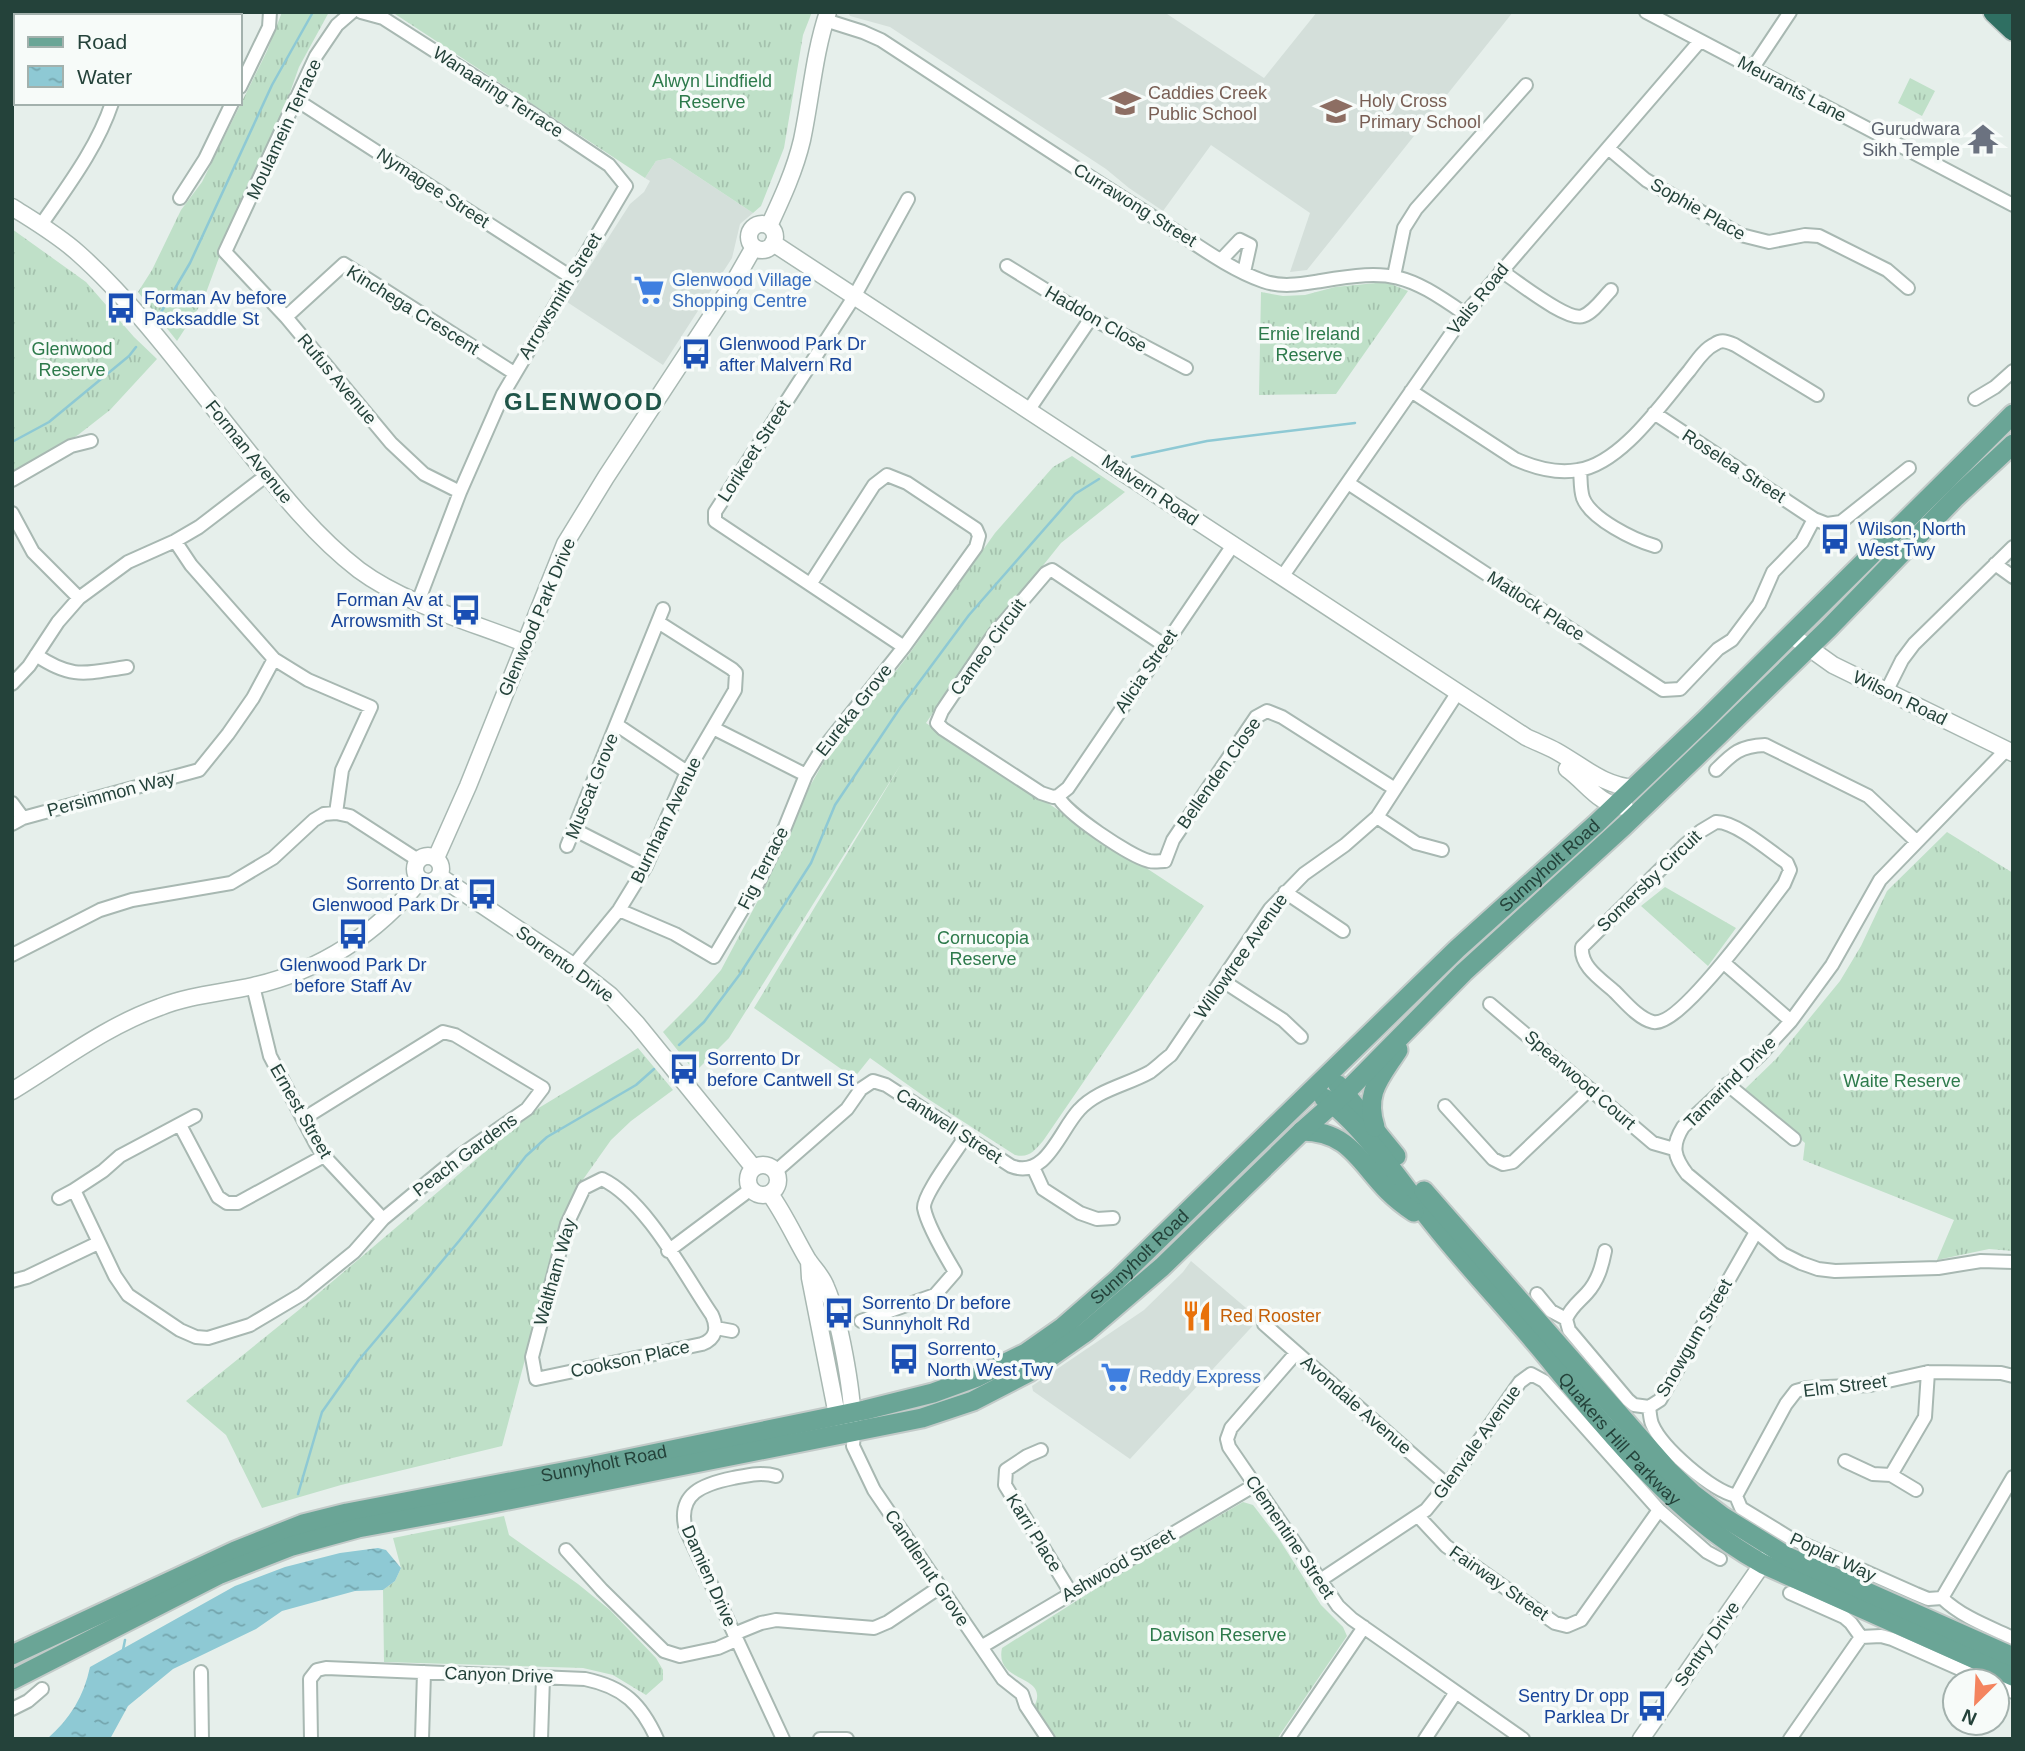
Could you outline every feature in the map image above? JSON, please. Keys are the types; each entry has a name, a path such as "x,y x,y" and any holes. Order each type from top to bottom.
{"highway":[{"path":"1994,12 2013,30"}],"main road":[{"name":"Sunnyholt Road","path":"12,1680 218,1575 292,1546 358,1528 510,1500 848,1419 966,1381 1001,1367 1043,1342 1117,1280 1500,909 1634,788 2013,414"},
{"name":"Sunnyholt Road","path":"12,1656 252,1543 303,1524 589,1466 848,1419 913,1420 973,1402 1029,1372 1086,1332 1162,1268 1339,1098 1513,925 1645,806 1809,648 1956,497 2013,444"},
{"path":"1376,1128 1370,1106 1375,1085 1419,1017"},
{"name":"Quakers Hill Parkway","path":"1328,1073 1339,1098 1371,1144 1442,1234 1667,1494 1710,1530 2013,1657"},
{"name":"Quakers Hill Parkway","path":"1311,1090 1339,1098 1376,1128 1438,1207 1668,1470 1693,1494 1769,1556 2013,1676"},
{"path":"1302,1131 1329,1135 1353,1150 1387,1190 1442,1234"}],"street":[{"path":"242,83 269,27 270,12"},
{"name":"Moulamein Terrace","path":"225,252 316,56 337,25 352,12"},
{"name":"Wanaaring Terrace","path":"361,12 383,19 527,110 609,165 626,186"},
{"name":"Meurants Lane","path":"1646,12 2013,205"},
{"path":"1752,69 1790,12"},
{"path":"769,226 801,143 827,16"},
{"name":"Currawong Street","path":"827,16 881,40 1133,204 1244,272 1264,281 1283,285 1374,273 1395,276 1415,282 1465,314"},
{"name":"Valis Road","path":"1282,577 1465,314 1700,41"},
{"path":"1395,276 1404,228 1416,209 1526,85"},
{"name":"Nymagee Street","path":"295,99 571,277"},
{"path":"40,225 88,154 111,105"},
{"path":"180,198 205,159 231,105"},
{"name":"Sophie Place","path":"1608,148 1646,180 1741,235 1763,242 1783,241 1805,235 1819,236 1887,270 1908,288"},
{"name":"Arrowsmith Street","path":"418,602 460,492 514,373 626,186"},
{"path":"854,297 908,199"},
{"name":"Forman Avenue","path":"12,207 76,251 104,278 309,524 347,560 376,581 418,602 524,643"},
{"path":"762,223 769,226 774,232 773,243 762,250 754,247 748,236 751,228 762,223"},
{"path":"1222,259 1235,243 1246,241 1250,245 1244,272"},
{"name":"Malvern Road","path":"773,243 1526,737 1549,757 1579,777 1598,798 1615,806"},
{"name":"Glenwood Park Drive","path":"436,858 572,532 754,247"},
{"name":"Rufus Avenue","path":"225,252 286,317 391,443 424,474 460,492"},
{"name":"Kinchega Crescent","path":"286,317 344,264 514,373"},
{"name":"Haddon Close","path":"1007,266 1091,318 1186,368"},
{"path":"1502,271 1562,312 1578,318 1586,316 1611,290"},
{"name":"Lorikeet Street","path":"854,297 715,512 715,521 904,647"},
{"path":"1028,411 1091,318"},
{"path":"1411,391 1515,459 1549,470 1580,470 1608,458 1654,413 1704,352 1716,342 1725,341 1817,395"},
{"path":"1975,399 1996,387 2013,371"},
{"name":"Roselea Street","path":"1654,413 1814,519"},
{"path":"12,480 71,446 91,441"},
{"path":"1814,519 1827,524 1841,522 1909,468"},
{"path":"1580,470 1583,498 1593,513 1635,540 1655,547"},
{"path":"12,684 79,598 128,562 176,541 199,527 267,475"},
{"name":"Eureka Grove","path":"806,775 819,754 904,647 976,547 979,536 976,529 907,483 887,475 874,485 811,583"},
{"name":"Matlock Place","path":"1348,483 1663,690 1680,689 1718,649 1732,640 1759,604 1773,572 1802,542 1814,519"},
{"path":"12,513 33,552 79,598"},
{"path":"176,541 191,565 274,659 308,680 370,707 342,770 335,813"},
{"name":"Alicia Street","path":"1058,796 1068,788 1233,545"},
{"path":"1886,692 1913,644 2013,547"},
{"path":"1995,564 2013,577"},
{"name":"Cameo Circuit","path":"1058,796 1041,793 937,723 942,711 994,634 1045,573 1052,570 1164,645"},
{"name":"Muscat Grove","path":"567,846 663,609"},
{"name":"Burnham Avenue","path":"573,966 619,910 646,866 687,772 735,690 736,673 726,664 658,622"},
{"name":"Wilson Road","path":"1791,635 1833,665 2009,752"},
{"path":"36,655 56,668 76,674 127,667"},
{"name":"Persimmon Way","path":"18,821 199,770 253,698 274,659"},
{"name":"Willowtree Avenue","path":"1033,1167 1046,1157 1074,1115 1087,1102 1151,1071 1171,1055 1270,909 1285,892 1377,817 1458,692"},
{"name":"Bellenden Close","path":"1058,796 1067,808 1120,846 1149,861 1165,861 1173,840 1261,713 1267,712 1282,716 1395,789"},
{"path":"617,725 687,772"},
{"path":"713,728 806,775"},
{"name":"Malvern Road","path":"1526,737 1556,751 1600,779 1613,785 1634,788"},
{"path":"1716,770 1738,750 1765,745 1868,796 1916,841"},
{"name":"Tamarind Drive","path":"1674,1149 1676,1138 1683,1128 1759,1056 1791,1021 1832,965 1880,880 1916,841 2009,752"},
{"name":"Fig Terrace","path":"619,910 675,934 714,957 757,886 806,775"},
{"path":"12,803 18,821"},
{"path":"1615,806 1645,806"},
{"path":"12,955 100,910 132,900 231,883 273,858 324,814 350,816 418,860"},
{"path":"1377,817 1416,843 1442,850"},
{"name":"Somersby Circuit","path":"1725,821 1787,863 1790,870 1784,884 1724,963 1673,1016 1653,1022 1628,1005 1586,966 1581,954 1582,947 1678,851 1701,831 1716,822 1725,821"},
{"path":"575,830 646,866"},
{"path":"429,855 436,858 441,866 439,876 432,881 420,880 414,870 418,860 429,855"},
{"name":"Sorrento Drive","path":"439,876 602,988 629,1015 753,1167"},
{"path":"12,1091 128,1020 191,997 253,986 305,969 344,949 399,905 420,880"},
{"path":"1285,892 1343,931"},
{"path":"1724,963 1791,1021"},
{"path":"1223,981 1283,1020 1301,1037"},
{"name":"Ernest Street","path":"253,986 266,1046 303,1119 324,1156 383,1219"},
{"name":"Spearwood Court","path":"1490,1004 1653,1143 1674,1149"},
{"name":"Peach Gardens","path":"98,1242 117,1280 128,1295 180,1331 208,1338 250,1325 302,1294 354,1252 383,1219 464,1152 527,1109 543,1088 455,1035 443,1032 303,1119"},
{"name":"Cantwell Street","path":"775,1172 847,1109 862,1089 873,1081 886,1085 1011,1166 1023,1169 1033,1167"},
{"path":"1727,1084 1794,1139"},
{"path":"1446,1106 1493,1159 1503,1164 1513,1162 1590,1089"},
{"path":"59,1198 103,1171 120,1156 195,1116"},
{"path":"180,1125 218,1197 227,1203 238,1203 324,1156"},
{"path":"861,1321 935,1295 955,1272 943,1252 924,1207 928,1195 965,1138"},
{"path":"1674,1149 1677,1161 1687,1174 1783,1254 1801,1263 1835,1271 1938,1268 1981,1261 2013,1262"},
{"path":"767,1165 775,1172 777,1184 770,1194 759,1195 751,1189 748,1177 753,1167 767,1165"},
{"path":"1033,1167 1043,1189 1080,1213 1097,1219 1113,1218"},
{"name":"Waltham Way","path":"536,1379 532,1357 564,1234 581,1191 587,1185 602,1179 619,1188 633,1201 668,1251"},
{"path":"732,1331 716,1328 712,1315 668,1251 751,1189"},
{"path":"12,1281 27,1277 98,1242 74,1190"},
{"path":"770,1194 790,1224 809,1261 810,1278 848,1419"},
{"name":"Snowgum Street","path":"1566,1318 1569,1330 1628,1400 1634,1405 1649,1407 1660,1400 1756,1232"},
{"path":"1537,1294 1550,1311 1566,1318 1570,1308 1593,1284 1605,1251"},
{"name":"Avondale Avenue","path":"1264,1324 1447,1485"},
{"name":"Cookson Place","path":"536,1379 702,1344 711,1340 716,1328"},
{"name":"Clementine Street","path":"1296,1353 1231,1428 1227,1436 1229,1447 1338,1606 1523,1739"},
{"path":"1891,1475 1924,1417 1928,1372"},
{"name":"Elm Street","path":"1736,1496 1786,1404 1796,1391 1807,1388 1870,1385 1928,1372 2001,1373 2013,1376"},
{"name":"Glenvale Avenue","path":"1320,1581 1418,1516 1447,1485 1520,1381 1531,1374 1544,1381 1659,1510"},
{"name":"Poplar Way","path":"1649,1407 1654,1427 1680,1458 1711,1486 1736,1496 1741,1508 1790,1538 1928,1599 1942,1598"},
{"name":"Candlenut Grove","path":"848,1419 853,1446 874,1490 1009,1686 1022,1694 1026,1706 1048,1739"},
{"name":"Karri Place","path":"1041,1450 1006,1470 1005,1485 1072,1592"},
{"path":"1845,1461 1873,1474 1891,1475 1916,1490"},
{"name":"Damien Drive","path":"776,1476 763,1472 698,1488 685,1506 683,1520 783,1739"},
{"path":"2013,1476 1942,1598 1962,1614 2013,1638"},
{"name":"Ashwood Street","path":"981,1647 1255,1485"},
{"path":"1659,1510 1706,1552 1720,1559"},
{"name":"Fairway Street","path":"1418,1516 1446,1546 1555,1623 1567,1626 1581,1620 1659,1510"},
{"path":"566,1550 664,1651 680,1657 718,1648 761,1623 776,1620 874,1628 888,1622 940,1587"},
{"name":"Sentry Drive","path":"1641,1739 1769,1556"},
{"path":"1790,1593 1844,1617 1852,1623 1861,1637"},
{"path":"1288,1739 1364,1627"},
{"path":"1861,1637 1881,1636 1892,1639 1955,1667"},
{"path":"1790,1739 1861,1637"},
{"name":"Canyon Drive","path":"312,1739 309,1684 311,1669 327,1668 585,1679 613,1687 628,1697 644,1713 657,1739"},
{"path":"201,1672 202,1739"},
{"path":"422,1739 424,1672"},
{"path":"541,1739 543,1677"},
{"path":"12,1709 28,1701 42,1689"},
{"path":"1425,1739 1456,1692"},
{"path":"820,1739 847,1739"}],"shaded area":[{"path":"848,12 1164,12 1264,78 1317,12 1513,12 1307,270 1290,272 1310,213 1211,145 1163,211 1106,169 890,27 850,16"},
{"path":"670,158 753,213 740,224 732,258 663,365 567,302 630,204 644,192 650,181 645,178 656,161"},
{"path":"1191,1261 1259,1319 1130,1459 1033,1391 1032,1386 1144,1310"}],"green space":[{"path":"282,12 329,12 299,67 287,101 231,225 203,301 177,341 138,292 152,270 181,210 202,182 267,51"},
{"name":"Alwyn Lindfield Reserve","path":"392,12 812,12 803,35 784,148 761,206 753,213 670,158 656,161 645,178"},
{"path":"1910,78 1935,91 1922,116 1898,103"},
{"name":"Glenwood Reserve","path":"12,229 86,282 157,359 110,410 78,435 12,476"},
{"name":"Ernie Ireland Reserve","path":"1386,282 1408,291 1336,394 1259,395 1261,292 1283,296 1305,295 1335,287"},
{"name":"Cornucopia Reserve","path":"1072,456 1125,492 1061,543 977,648 926,723 1204,906 1043,1141 1028,1155 1015,1155 870,1058 854,1078 754,1008 901,764 729,1038 695,1072 663,1032 721,970 762,893 810,786 827,756 907,657 995,533 1053,467"},
{"name":"Waite Reserve","path":"1947,832 2013,873 2013,1251 1989,1249 1937,1260 1954,1220 1803,1160 1805,1143 1744,1090 1777,1058 1840,981 1861,946 1887,891"},
{"path":"1665,887 1736,928 1708,966 1641,906"},
{"path":"638,1048 673,1090 631,1121 611,1140 577,1188 561,1224 502,1446 341,1485 262,1508 226,1435 186,1401 300,1309 532,1112"},
{"name":"Davison Reserve","path":"1243,1502 1253,1505 1279,1539 1321,1605 1343,1627 1347,1636 1277,1739 1055,1739 1034,1707 1037,1696 1035,1689 1006,1668 1002,1660 1002,1648 1122,1572"},
{"path":"504,1516 509,1535 610,1610 656,1658 663,1670 663,1680 646,1695 613,1675 583,1668 384,1662 383,1590 395,1581 401,1568 393,1538"}],"water":[{"path":"378,1548 386,1550 401,1568 395,1581 383,1590 355,1591 282,1611 256,1629 173,1669 128,1706 110,1739 47,1739 75,1706 90,1667 235,1586 285,1567 340,1553"}],"waterway":[{"path":"160,314 190,263 272,85 313,12"},
{"path":"12,442 49,422 129,356 136,347"},
{"path":"1132,457 1207,441 1355,423"},
{"path":"679,1045 704,1022 740,974 811,863 835,805 900,708 969,615 1075,494 1099,479"},
{"path":"298,1494 322,1412 358,1361 526,1156 547,1137 636,1085 654,1069"},
{"path":"123,1650 125,1640"}],"place":[{"name":"Caddies Creek Public School","path":"1125,103"},
{"name":"Holy Cross Primary School","path":"1336,111"},
{"name":"Gurudwara Sikh Temple","path":"1983,139"},
{"name":"Glenwood Village Shopping Centre","path":"649,290"},
{"name":"Forman Av before Packsaddle St","path":"121,308"},
{"name":"Glenwood Park Dr after Malvern Rd","path":"696,354"},
{"name":"Wilson, North West Twy","path":"1835,539"},
{"name":"Forman Av at Arrowsmith St","path":"466,610"},
{"name":"Sorrento Dr at Glenwood Park Dr","path":"482,894"},
{"name":"Glenwood Park Dr before Staff Av","path":"353,934"},
{"name":"Sorrento Dr before Cantwell St","path":"684,1069"},
{"name":"Sorrento Dr before Sunnyholt Rd","path":"839,1313"},
{"name":"Red Rooster","path":"1197,1316"},
{"name":"Sorrento, North West Twy","path":"904,1359"},
{"name":"Reddy Express","path":"1116,1377"},
{"name":"Sentry Dr opp Parklea Dr","path":"1652,1706"}],"district":[{"name":"GLENWOOD","path":"584,401"}]}
